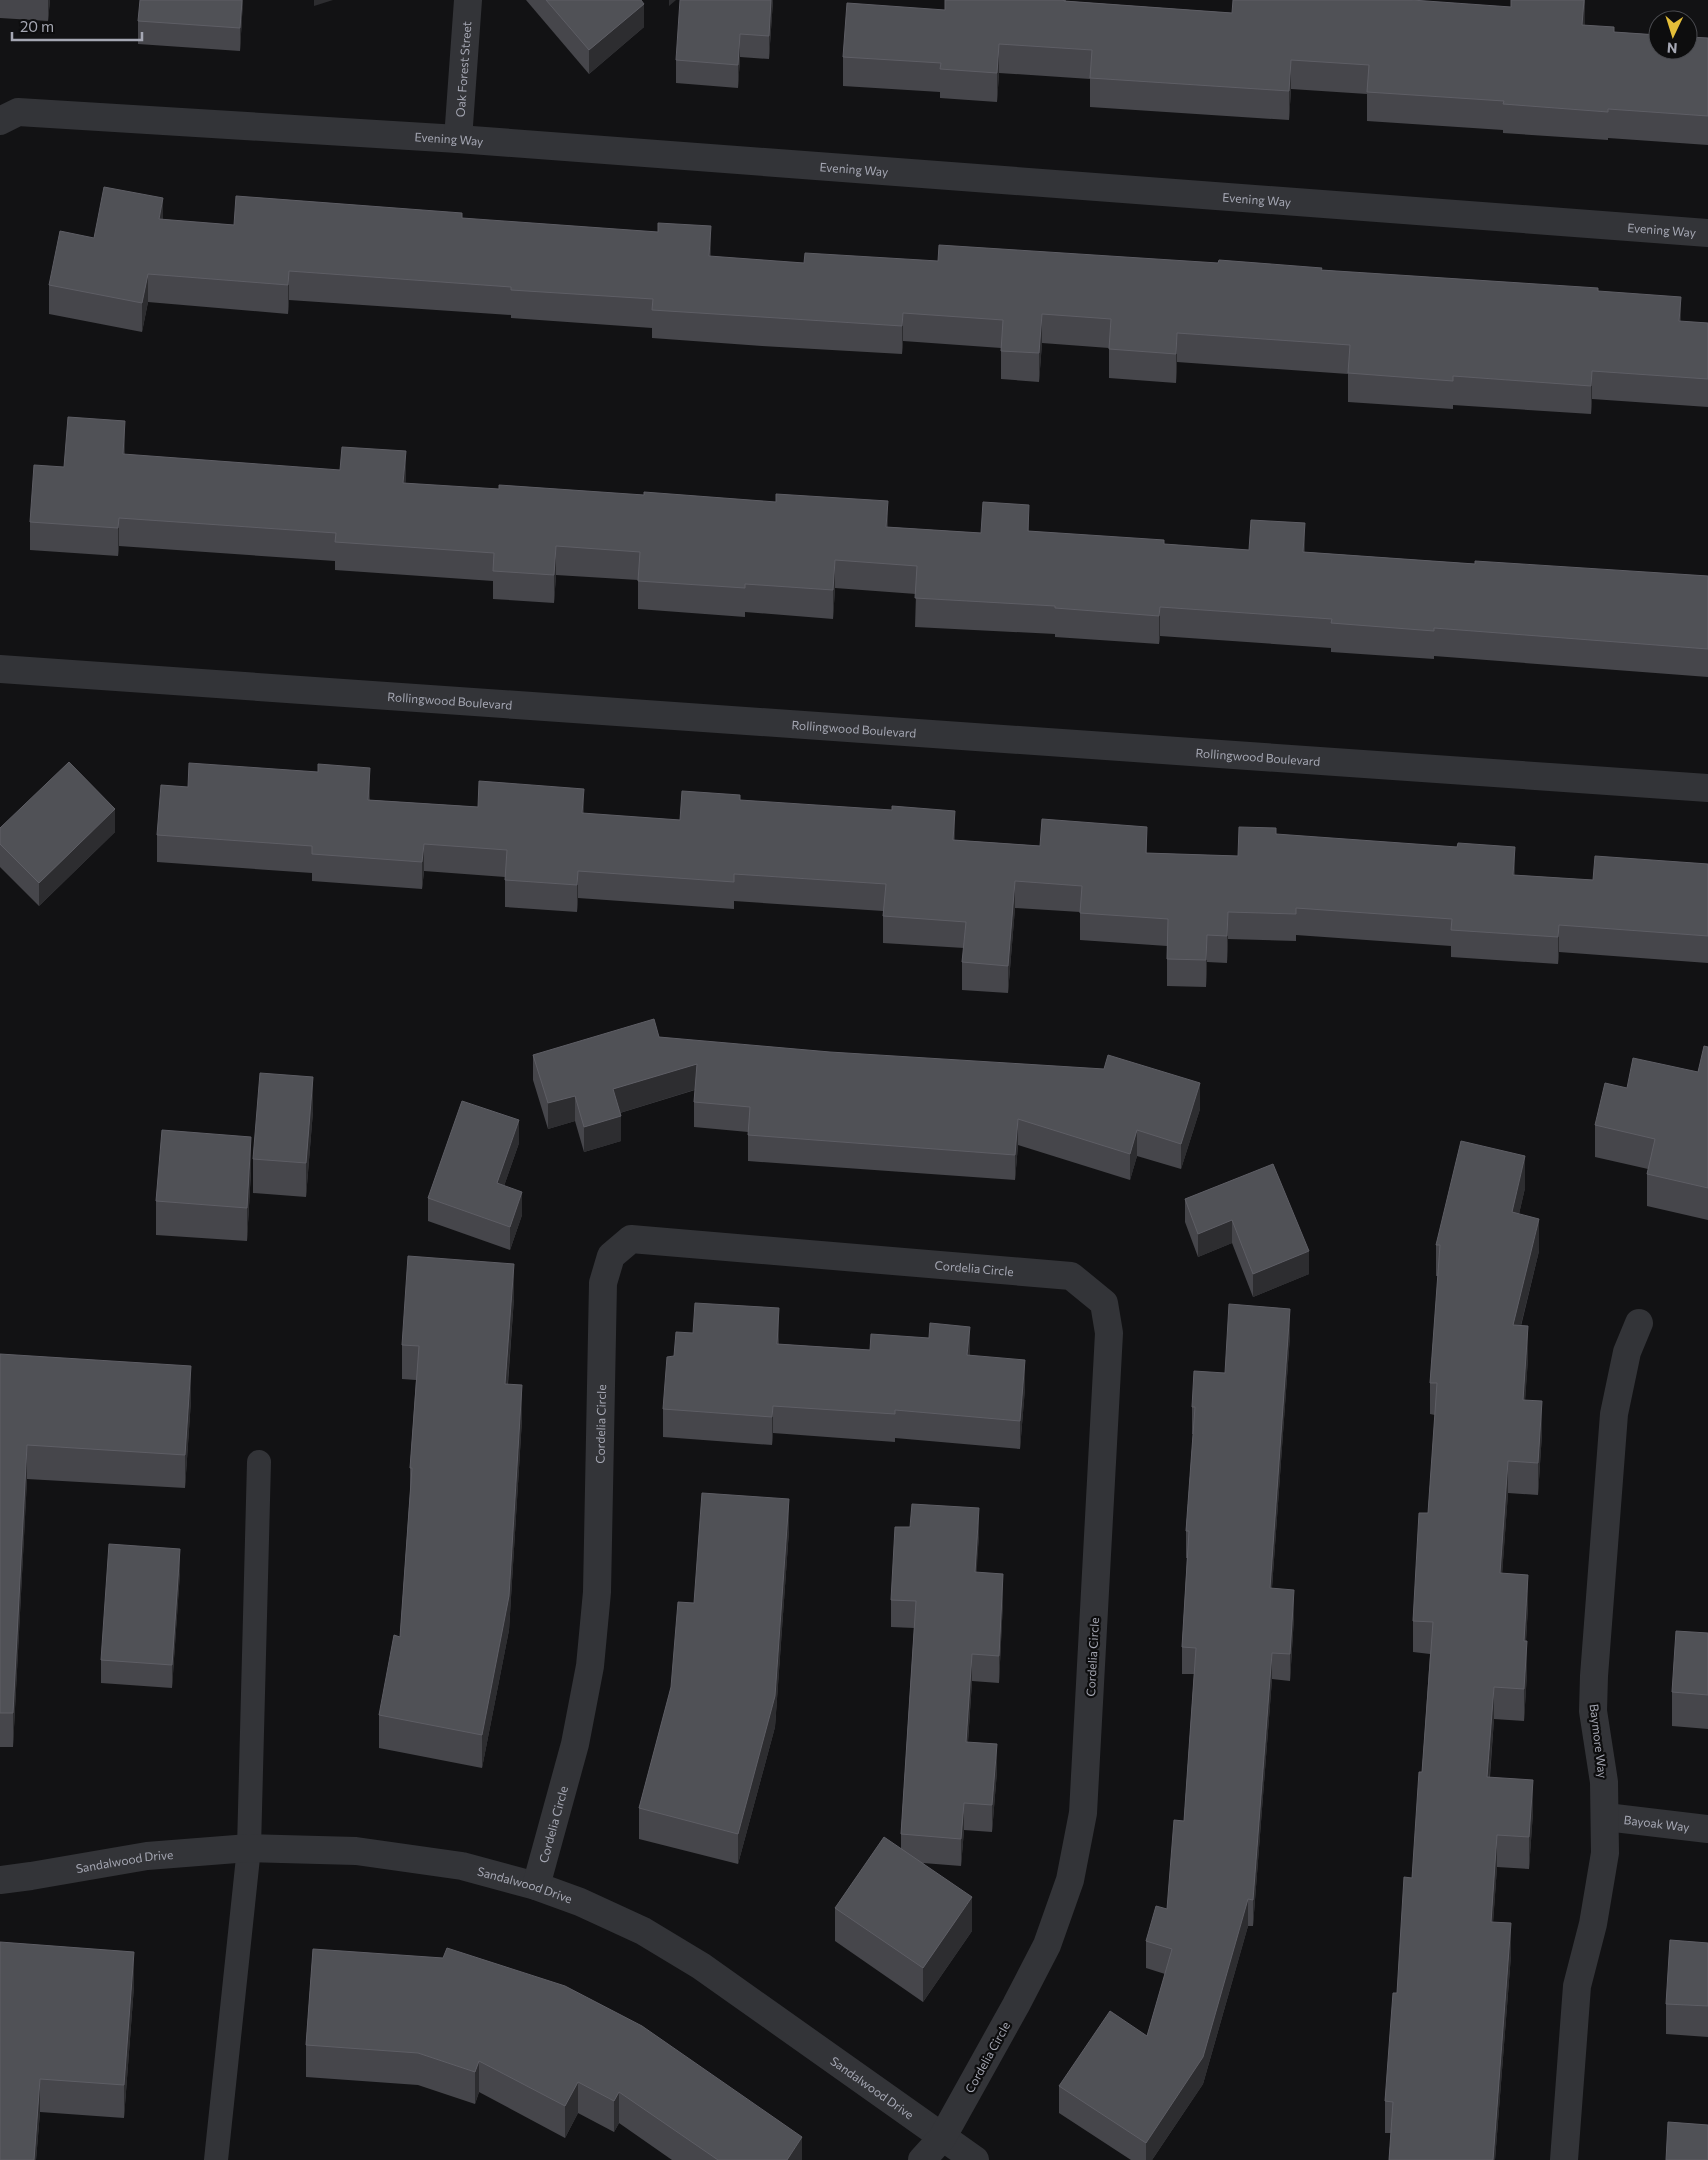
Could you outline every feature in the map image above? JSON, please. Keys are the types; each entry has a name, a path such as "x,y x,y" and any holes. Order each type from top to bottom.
{"street":[{"name":"Oak Forest Street","path":"458,139 468,0"},
{"name":"Evening Way","path":"0,121 18,112 458,139 1708,233"},
{"name":"Rollingwood Boulevard","path":"0,669 1708,788"},
{"name":"Cordelia Circle","path":"536,1886 575,1744 590,1666 597,1592 603,1283 610,1256 632,1239 1071,1276 1104,1303 1109,1334 1083,1813 1070,1880 1047,1944 1016,2005 942,2138 922,2160"},
{"name":"Baymore Way","path":"1564,2160 1577,1986 1593,1924 1603,1862 1606,1817 1604,1782 1593,1711 1614,1414 1627,1352 1639,1323"},
{"name":"Bayoak Way","path":"1606,1817 1708,1829"},
{"name":"Sandalwood Drive","path":"0,1880 147,1856 249,1848 356,1851 462,1866 536,1886 580,1902 643,1931 701,1966 975,2160"}],"lane":[{"path":"216,2160 249,1848 259,1462"}],"building":[{"path":"140,0 242,0 240,28 138,21"},
{"path":"546,0 641,0 644,4 589,50"},
{"path":"680,0 771,0 769,36 740,34 738,65 676,60"},
{"path":"945,0 1064,0 1232,13 1233,0 1412,0 1511,7 1511,0 1584,0 1582,25 1614,27 1614,32 1648,34 1648,60 1698,60 1698,38 1708,38 1708,116 1608,109 1608,112 1503,104 1504,101 1367,92 1369,65 1291,60 1289,91 1090,78 1092,50 999,44 997,73 940,69 941,63 843,57 847,3 945,10"},
{"path":"104,187 163,198 159,219 234,225 236,196 462,213 462,218 658,232 658,223 711,226 709,256 804,263 805,253 938,261 939,245 1218,263 1219,260 1322,268 1321,270 1598,288 1598,291 1681,297 1679,321 1708,323 1708,379 1592,371 1591,386 1453,376 1453,381 1348,373 1350,345 1177,333 1176,354 1109,349 1111,319 1042,314 1039,353 1001,351 1003,320 903,313 902,326 652,310 653,299 511,290 511,287 289,271 288,285 148,274 142,303 49,285 60,231 94,238"},
{"path":"68,417 125,421 123,454 340,470 342,447 406,451 403,483 499,489 499,485 644,495 644,492 776,502 776,494 888,501 886,527 981,533 983,502 1029,505 1028,531 1164,540 1164,544 1249,550 1251,520 1305,523 1303,552 1475,564 1475,561 1708,576 1708,649 1434,628 1434,631 1331,623 1332,619 1160,607 1159,616 1055,608 1055,606 915,598 917,566 835,560 833,590 745,584 745,588 638,581 640,552 556,546 554,575 493,571 494,553 335,542 336,533 119,518 118,528 30,522 34,465 64,467"},
{"path":"69,762 115,809 39,883 0,844 0,828"},
{"path":"189,763 318,772 318,764 370,768 368,800 478,807 479,781 584,789 582,813 680,820 682,791 740,795 740,800 892,810 892,806 955,811 953,840 1040,846 1042,819 1147,827 1146,853 1238,856 1239,827 1276,828 1276,834 1457,847 1458,843 1515,847 1513,875 1593,880 1595,856 1708,864 1708,936 1559,925 1558,937 1451,930 1452,919 1296,908 1296,914 1228,912 1227,936 1207,935 1206,960 1167,959 1168,919 1080,913 1082,886 1015,881 1008,966 962,962 966,922 883,916 886,884 734,874 734,882 578,871 577,885 505,880 507,850 424,844 422,862 312,854 312,846 157,835 161,785 188,787"},
{"path":"654,1019 659,1037 830,1052 1104,1069 1108,1055 1200,1083 1181,1144 1137,1130 1130,1154 1018,1119 1015,1155 748,1135 750,1107 694,1102 697,1064 613,1089 621,1116 584,1127 575,1096 548,1103 533,1055"},
{"path":"1704,1046 1708,1047 1708,1188 1647,1174 1655,1139 1595,1125 1605,1083 1627,1088 1633,1058 1698,1072"},
{"path":"260,1073 313,1077 306,1163 253,1159"},
{"path":"462,1101 519,1120 497,1183 522,1192 510,1227 428,1198"},
{"path":"162,1130 251,1137 247,1208 156,1201"},
{"path":"1461,1141 1525,1156 1512,1212 1539,1219 1513,1325 1528,1326 1523,1400 1542,1401 1538,1463 1508,1461 1500,1573 1528,1575 1524,1641 1527,1641 1524,1689 1494,1687 1487,1777 1533,1780 1529,1837 1497,1835 1491,1922 1511,1923 1493,2160 1389,2160 1393,2102 1385,2101 1393,1993 1397,1993 1404,1877 1412,1878 1419,1772 1422,1772 1433,1622 1413,1621 1419,1513 1428,1513 1437,1383 1430,1383 1440,1245 1436,1245"},
{"path":"1273,1164 1309,1251 1253,1274 1232,1220 1198,1234 1185,1199"},
{"path":"408,1256 514,1264 505,1384 522,1385 509,1596 482,1735 379,1715 394,1635 400,1637 412,1468 410,1468 419,1346 402,1345"},
{"path":"695,1303 779,1308 777,1344 870,1350 871,1334 929,1338 930,1323 970,1327 967,1355 1025,1360 1020,1421 895,1410 895,1414 773,1406 772,1417 663,1409 667,1357 674,1356 676,1332 693,1333"},
{"path":"1229,1304 1290,1309 1270,1588 1294,1590 1290,1654 1272,1653 1253,1900 1248,1899 1203,2057 1146,2143 1059,2086 1110,2011 1147,2036 1172,1949 1146,1941 1156,1906 1167,1909 1174,1820 1184,1821 1196,1648 1182,1647 1189,1531 1186,1531 1195,1407 1192,1407 1194,1371 1225,1373"},
{"path":"0,1354 191,1366 185,1455 27,1445 13,1713 0,1713"},
{"path":"702,1493 789,1499 775,1696 738,1834 639,1808 671,1687 678,1602 694,1603"},
{"path":"912,1504 979,1508 975,1572 1003,1574 999,1656 972,1654 966,1742 997,1744 992,1805 964,1803 961,1839 901,1834 916,1601 891,1600 895,1527 910,1527"},
{"path":"109,1544 180,1549 172,1665 101,1660"},
{"path":"1676,1631 1708,1633 1708,1695 1672,1692"},
{"path":"884,1837 972,1897 923,1968 835,1908"},
{"path":"1670,1940 1708,1943 1708,2006 1666,2004"},
{"path":"0,1942 134,1952 124,2085 40,2079 34,2160 0,2160"},
{"path":"447,1948 565,1986 642,2026 802,2137 787,2160 718,2160 619,2092 614,2101 578,2082 565,2106 479,2061 475,2072 418,2053 306,2045 313,1949 443,1958"},
{"path":"1668,2122 1708,2125 1708,2160 1666,2160"}]}
